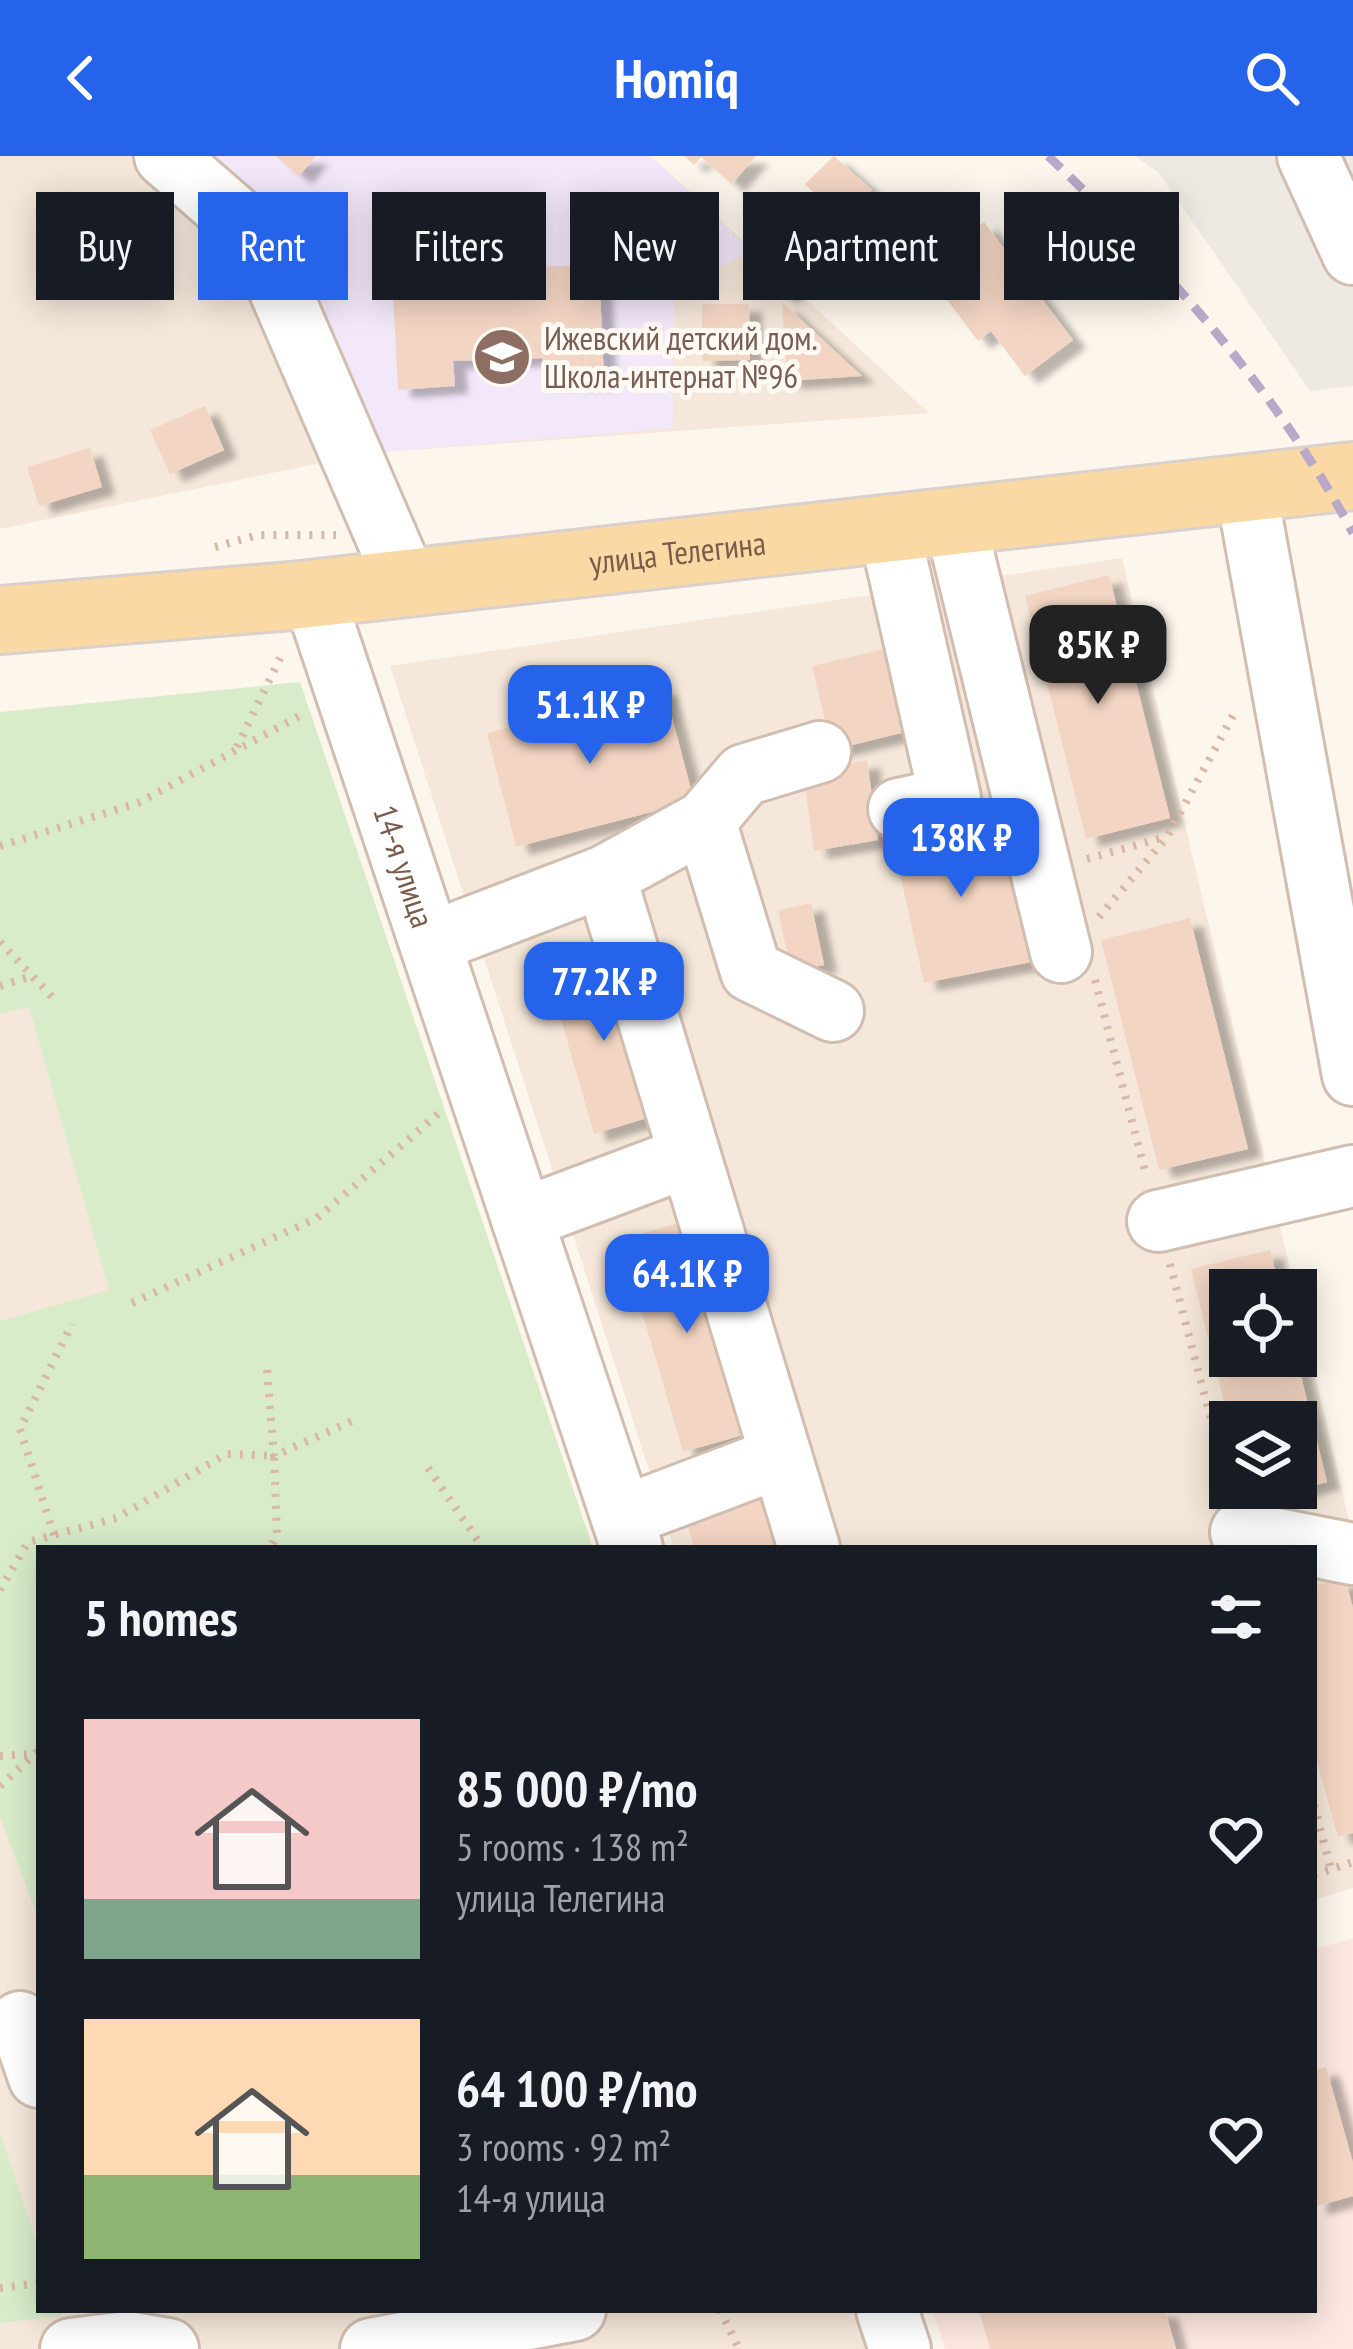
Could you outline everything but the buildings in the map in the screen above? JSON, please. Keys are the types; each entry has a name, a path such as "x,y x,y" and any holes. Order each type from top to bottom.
{"main road":[{"name":"улица Телегина","path":"0,620 302,615 406,583 1353,476"}],"street":[{"path":"165,156 256,236 406,583"},
{"path":"1308,156 1353,254"},
{"path":"1246,488 1353,1076"},
{"path":"955,521 1079,953"},
{"path":"890,528 950,798 899,809"},
{"name":"14-я улица","path":"302,615 430,943 627,1532"},
{"path":"430,943 605,876 705,820 745,775 820,752"},
{"path":"705,820 751,971 832,1011"},
{"path":"605,876 807,1545"},
{"path":"522,1219 690,1156"},
{"path":"1158,1221 1353,1176"},
{"path":"627,1532 781,1457"},
{"path":"1241,1532 1307,1545"},
{"path":"1317,1547 1353,1554"},
{"path":"371,2349 559,2313"},
{"path":"888,2313 900,2349"}],"path":[{"path":"236,750 302,615"},
{"path":"1241,1532 1158,1221 1079,953 1167,837 1274,640"},
{"path":"0,846 138,803 309,711"},
{"path":"1067,865 1167,837"},
{"path":"0,943 54,999"},
{"path":"0,986 32,976"},
{"path":"132,1304 316,1218 442,1112"},
{"path":"54,1535 20,1429 72,1324"},
{"path":"267,1370 277,1534 272,1545"},
{"path":"0,1590 28,1541 117,1518 226,1454 274,1456 352,1421"},
{"path":"428,1468 480,1545"},
{"path":"0,1756 36,1752"},
{"path":"0,1786 36,1753"},
{"path":"1317,1816 1331,1870"},
{"path":"1317,1874 1353,1862"},
{"path":"0,2288 36,2283"},
{"path":"721,2313 739,2349"}],"shaded area":[{"path":"0,156 651,156 690,192 570,192 570,300 719,300 719,219 743,241 743,300 807,300 929,413 370,453 0,529"},
{"name":"Ижевский детский дом. Школа-интернат №96","path":"204,156 651,156 689,192 570,192 570,300 674,300 673,428 370,453 284,300 348,300 348,192 224,192"},
{"path":"1135,156 1353,156 1353,386 1310,391 1179,202 1179,192 1172,192 1158,172"},
{"name":"Ижевский детский дом. Школа-интернат №96","path":"719,221 743,243 743,256 719,266"},
{"path":"1122,558 1290,1269 1209,1269 1209,1377 1315,1377 1353,1538 1353,1888 1317,1899 1317,1545 673,1545 390,666"},
{"path":"0,984 29,1006 109,1290 40,1545 36,1545 36,2313 853,2313 866,2349 0,2349"},
{"path":"1353,1938 1353,2349 945,2349 933,2313 1317,2313 1317,1949"}],"green space":[{"path":"300,682 592,1545 36,1545 36,1912 0,1817 0,1321 109,1290 29,1007 0,1014 0,712"},
{"path":"0,2133 36,2241 36,2313 61,2316 0,2323"}],"railway":[{"path":"1048,156 1216,332 1290,430 1353,533"}],"place":[{"name":"Ижевский детский дом. Школа-интернат №96","path":"502,357"}]}
